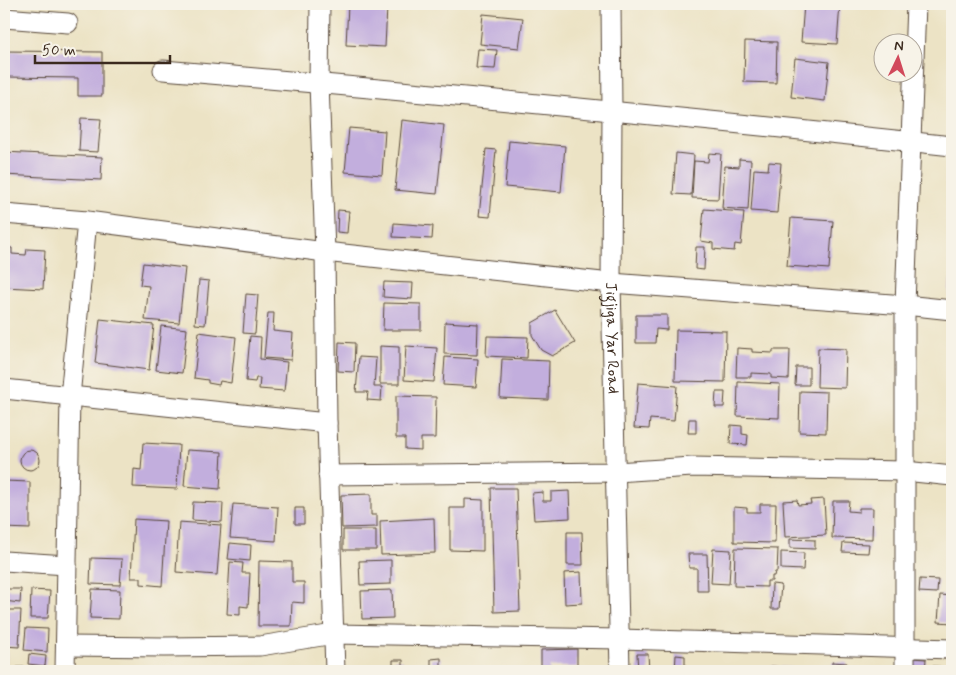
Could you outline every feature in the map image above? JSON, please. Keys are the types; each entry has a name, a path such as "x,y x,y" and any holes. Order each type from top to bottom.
{"street":[{"path":"320,4 318,83 325,252 328,475 335,671"},
{"name":"Jigjiga Yar Road","path":"611,4 611,283 620,671"},
{"path":"905,671 905,305 916,4"},
{"path":"4,18 68,23"},
{"path":"163,70 612,111 952,146"},
{"path":"4,214 87,221 325,252 611,283 952,310"},
{"path":"65,671 70,397 87,221"},
{"path":"4,389 327,423"},
{"path":"328,475 616,472 692,467 906,471 952,476"},
{"path":"4,562 67,565"},
{"path":"66,646 260,646 334,634 620,639 952,649"}],"building":[{"path":"804,4 840,4 837,44 801,42"},
{"path":"348,5 387,7 385,47 346,45"},
{"path":"483,14 523,18 519,48 480,44"},
{"path":"745,41 777,42 776,83 744,82"},
{"path":"478,49 497,50 495,69 476,68"},
{"path":"4,51 102,52 102,96 78,96 78,78 4,77"},
{"path":"795,58 829,62 825,101 791,97"},
{"path":"81,118 101,119 98,152 79,151"},
{"path":"402,120 444,125 437,194 395,190"},
{"path":"349,128 385,131 382,175 345,172"},
{"path":"509,141 565,146 561,192 505,187"},
{"path":"486,149 496,150 490,217 479,216"},
{"path":"4,152 102,157 101,180 4,175"},
{"path":"676,153 694,155 691,195 673,194"},
{"path":"709,153 721,154 718,199 692,198 694,161 708,162"},
{"path":"739,159 751,160 748,210 722,208 725,166 739,167"},
{"path":"769,162 781,163 777,213 751,211 754,169 768,170"},
{"path":"704,209 744,212 741,245 735,244 734,251 713,249 713,243 701,241"},
{"path":"338,210 349,211 347,233 337,232"},
{"path":"791,218 833,221 829,269 787,266"},
{"path":"394,223 433,226 432,239 393,237"},
{"path":"4,247 12,248 12,254 26,255 27,249 45,250 43,289 4,287"},
{"path":"696,247 705,247 704,270 695,269"},
{"path":"143,263 185,268 179,323 145,320 149,286 140,285"},
{"path":"199,280 209,281 205,325 195,324"},
{"path":"950,280 952,280 952,296 949,295"},
{"path":"384,282 413,283 412,299 383,297"},
{"path":"246,294 258,295 255,334 243,333"},
{"path":"384,303 421,304 421,330 383,330"},
{"path":"555,310 575,343 552,356 541,350 532,335 532,323"},
{"path":"268,313 274,313 273,331 293,333 291,360 264,358"},
{"path":"636,315 667,315 667,330 656,329 655,343 636,343"},
{"path":"100,319 154,325 149,370 95,363"},
{"path":"445,322 478,324 477,355 444,354"},
{"path":"161,326 187,329 182,373 156,370"},
{"path":"676,330 726,331 725,382 675,381"},
{"path":"199,332 236,337 231,383 220,381 219,385 208,383 208,380 194,378"},
{"path":"250,336 261,337 260,359 287,362 284,391 259,389 260,378 256,378 255,382 246,381"},
{"path":"487,336 528,337 527,358 486,356"},
{"path":"339,342 355,343 354,372 338,371"},
{"path":"380,346 399,347 399,384 380,384"},
{"path":"406,346 437,348 434,382 404,380"},
{"path":"737,348 752,349 752,352 773,353 773,350 790,350 789,379 771,378 771,374 751,373 751,377 736,377"},
{"path":"818,348 846,349 845,388 817,387"},
{"path":"359,357 376,358 374,387 382,387 381,401 367,400 368,392 356,392"},
{"path":"445,357 478,359 476,387 443,385"},
{"path":"502,359 549,361 548,400 500,398"},
{"path":"796,367 809,367 809,385 795,385"},
{"path":"738,382 780,384 779,418 737,416"},
{"path":"638,383 677,386 674,421 650,419 649,429 634,428"},
{"path":"800,391 827,392 826,433 799,432"},
{"path":"716,392 725,392 724,407 715,407"},
{"path":"396,396 436,397 435,438 421,438 421,450 405,449 405,438 396,438"},
{"path":"689,419 696,419 696,433 688,433"},
{"path":"731,425 742,426 742,434 748,435 747,445 730,444"},
{"path":"143,443 179,445 177,489 133,487 134,469 141,470"},
{"path":"26,450 34,450 40,456 40,464 34,470 26,470 20,464 20,456"},
{"path":"187,450 222,452 220,489 184,486"},
{"path":"4,481 30,482 30,529 4,528"},
{"path":"491,488 516,488 520,611 494,612"},
{"path":"569,491 570,518 534,520 532,493 543,492 543,501 551,501 551,492"},
{"path":"371,494 371,515 377,515 377,527 342,528 341,495"},
{"path":"465,499 483,500 483,551 450,550 450,508 465,508"},
{"path":"824,499 826,535 785,537 783,501 797,500 798,505 811,504 810,500"},
{"path":"833,501 849,501 848,511 859,512 859,508 873,508 872,539 832,538"},
{"path":"193,502 223,503 222,522 192,520"},
{"path":"233,504 278,507 276,541 230,538"},
{"path":"760,504 776,504 775,543 734,542 734,507 747,508 747,512 760,512"},
{"path":"295,508 304,508 304,524 295,524"},
{"path":"434,518 435,553 381,555 380,521"},
{"path":"134,519 166,521 162,586 141,584 141,578 131,578"},
{"path":"179,522 221,525 217,575 176,572"},
{"path":"343,530 376,530 376,550 343,550"},
{"path":"567,532 582,532 583,565 567,565"},
{"path":"790,539 815,540 815,549 790,548"},
{"path":"230,543 251,545 250,561 228,559"},
{"path":"843,543 869,544 868,553 842,552"},
{"path":"735,548 778,549 777,572 772,576 772,581 767,581 767,587 734,586"},
{"path":"713,549 731,550 729,584 711,583"},
{"path":"781,552 804,553 803,570 781,569"},
{"path":"688,554 707,554 708,591 697,591 697,568 689,568"},
{"path":"91,558 122,559 120,585 90,584"},
{"path":"391,560 391,584 360,585 359,561"},
{"path":"259,561 292,562 292,582 304,582 304,603 292,602 291,626 258,626"},
{"path":"230,562 243,563 242,573 250,573 248,607 240,606 240,615 227,614"},
{"path":"581,572 582,603 565,604 564,573"},
{"path":"920,579 938,580 937,593 919,592"},
{"path":"772,584 781,585 779,609 771,609"},
{"path":"4,589 21,589 20,603 4,601"},
{"path":"92,589 120,590 119,619 90,618"},
{"path":"31,590 50,591 48,618 30,618"},
{"path":"392,590 393,618 362,619 361,591"},
{"path":"940,595 952,596 952,623 938,622"},
{"path":"4,610 21,610 19,647 4,646"},
{"path":"26,628 48,629 47,652 24,650"},
{"path":"577,649 577,667 550,667 550,671 541,671 541,650"},
{"path":"4,652 7,652 6,671 4,671"},
{"path":"29,654 46,656 45,666 28,664"},
{"path":"637,654 648,654 649,671 638,671"},
{"path":"676,655 685,656 685,671 675,671"},
{"path":"441,658 441,671 431,671 431,659"},
{"path":"914,658 926,659 925,671 913,671"},
{"path":"393,660 403,660 403,671 393,671"},
{"path":"832,662 847,663 847,671 832,671"},
{"path":"771,666 797,668 797,671 770,671"},
{"path":"933,666 952,667 952,671 933,671"},
{"path":"17,667 27,667 27,671 17,671"}]}
